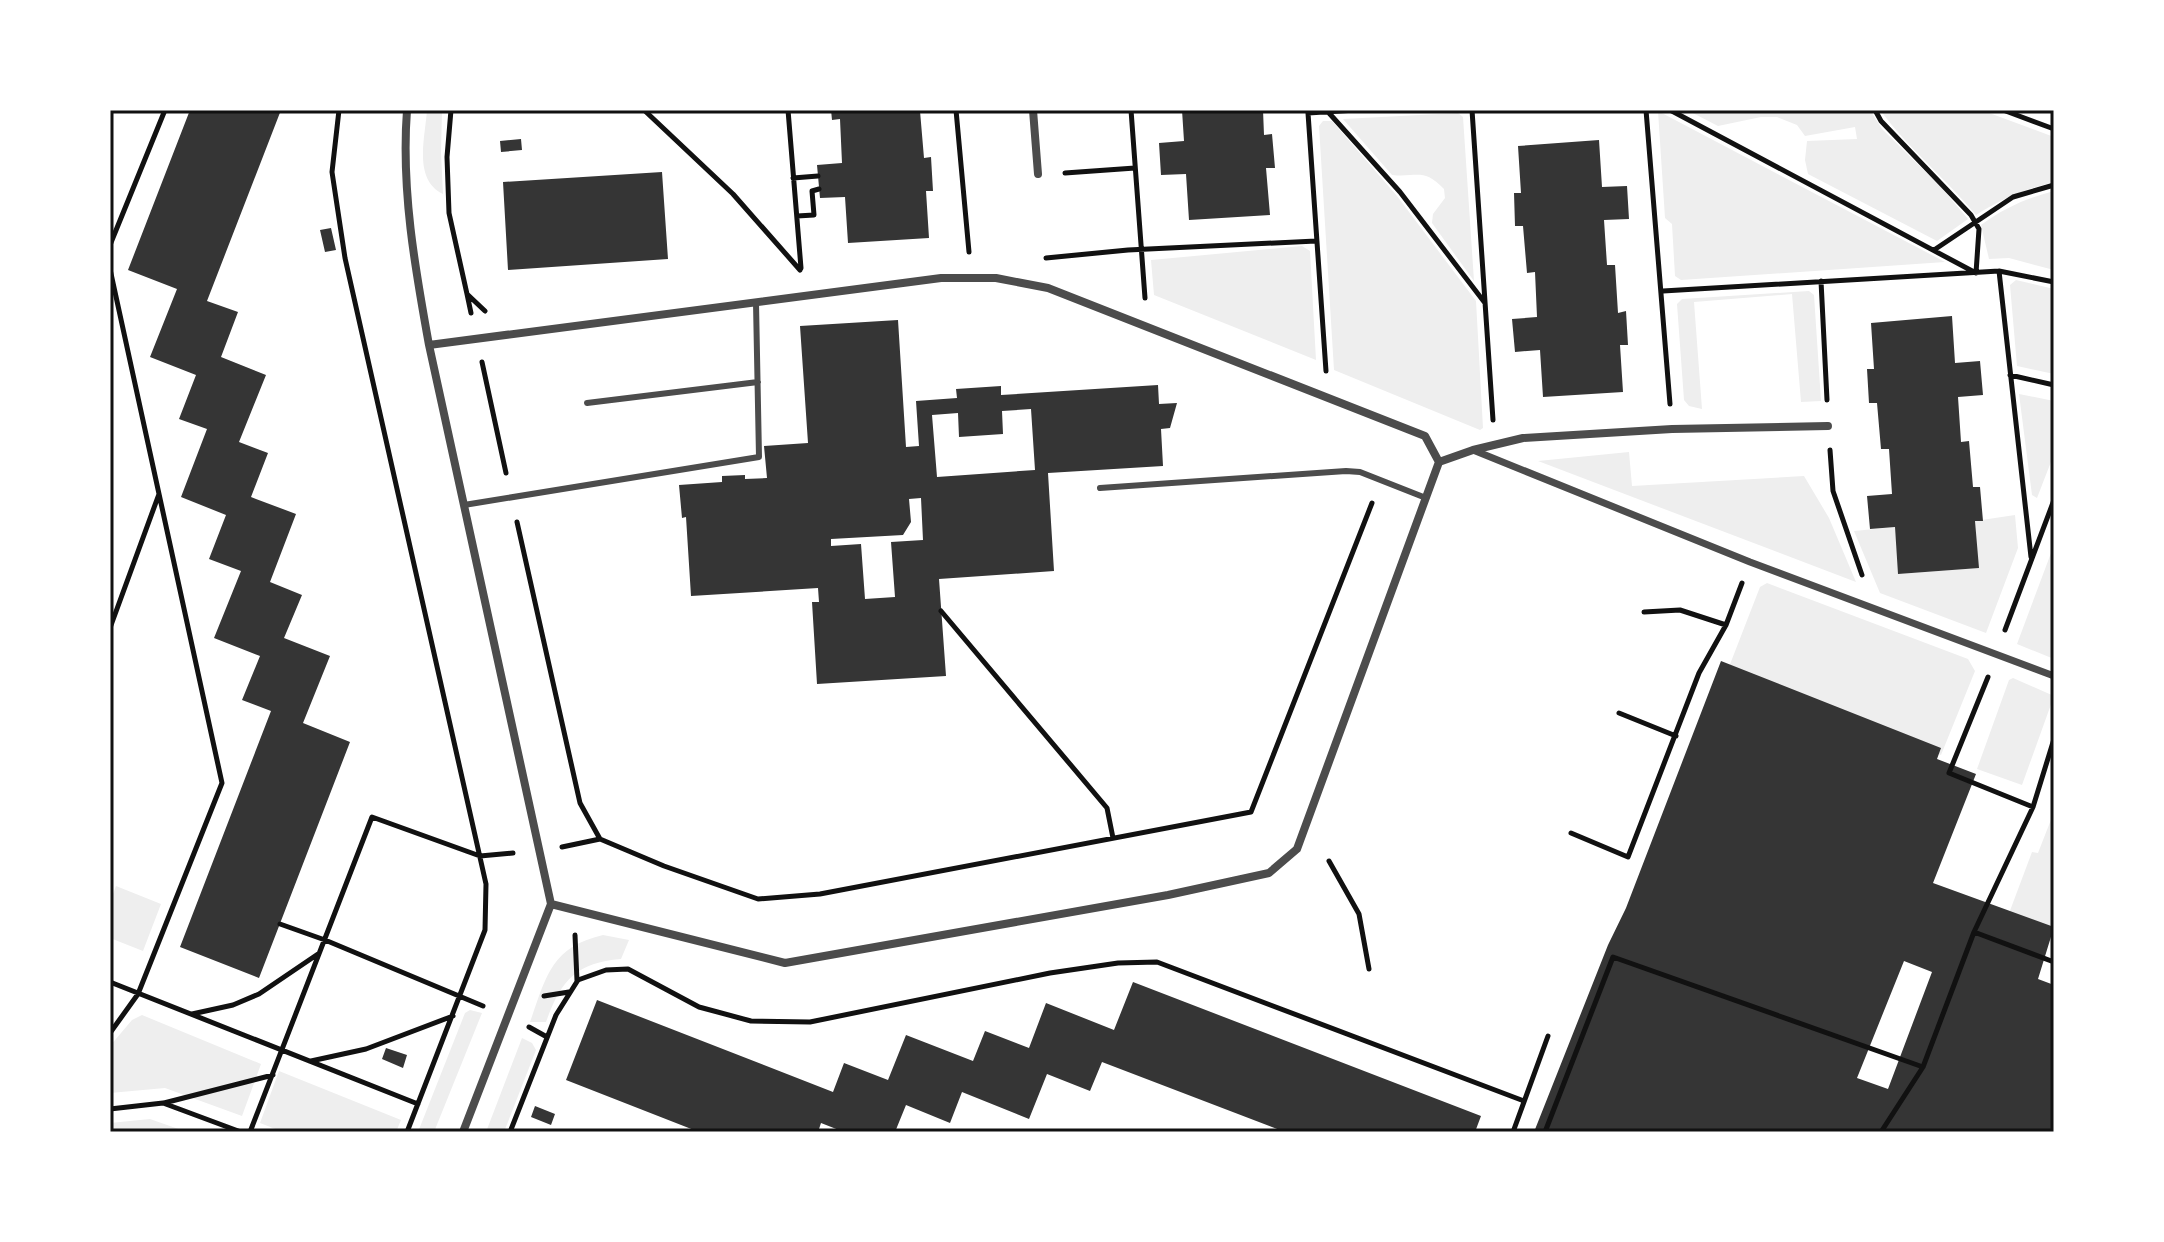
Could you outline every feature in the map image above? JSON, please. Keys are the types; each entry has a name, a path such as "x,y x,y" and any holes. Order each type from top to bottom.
{"street":[{"path":"407,110 404,144 414,262 429,345 551,904 463,1132"},
{"path":"1033,110 1038,174"},
{"path":"429,345 941,278 996,278 1048,288 1425,436 1439,462 1297,849 1269,873 1168,895 785,963 551,904"},
{"path":"1439,462 1523,438 1672,429 1828,426"},
{"path":"1473,450 1750,562 2054,676"}],"lane":[{"path":"464,505 759,457 756,303"},
{"path":"587,403 758,382"},
{"path":"1100,488 1346,471 1360,472 1426,498"}],"path":[{"path":"158,110 162,119"},
{"path":"110,245 165,110"},
{"path":"339,110 332,172 345,258 486,884 485,930 407,1132"},
{"path":"451,110 447,157 449,213 580,803 600,839"},
{"path":"644,110 733,194 801,270"},
{"path":"788,110 802,297"},
{"path":"956,110 970,255 958,255"},
{"path":"1131,110 1145,298"},
{"path":"1328,397 1308,112 1356,110"},
{"path":"1472,110 1495,444"},
{"path":"1646,110 1672,429"},
{"path":"1670,110 1976,273"},
{"path":"1875,110 1881,121 1954,195 1975,221 1979,229 1976,273"},
{"path":"2003,110 2054,129"},
{"path":"1328,112 1400,192 1485,303"},
{"path":"1038,174 1135,168"},
{"path":"793,178 818,176"},
{"path":"1934,250 2013,197 2054,185"},
{"path":"797,216 814,215 812,191 819,189"},
{"path":"1044,258 1142,249 1316,241"},
{"path":"110,269 222,783 138,994 110,1033"},
{"path":"801,270 817,269"},
{"path":"1663,291 1999,271 2054,282"},
{"path":"1999,271 2031,558"},
{"path":"467,294 487,312"},
{"path":"2010,375 2054,385"},
{"path":"250,1132 372,817 480,856 541,851 600,839 664,866 758,899 820,894 1251,812 1381,480"},
{"path":"110,628 159,493"},
{"path":"2033,807 1949,773 2054,500"},
{"path":"1851,548 1862,575"},
{"path":"1571,833 1628,857 1699,673 1735,602"},
{"path":"1644,612 1680,610 1726,625"},
{"path":"941,611 1107,808 1113,838"},
{"path":"1619,713 1676,736"},
{"path":"1881,1132 1923,1067 1974,932 2033,807 2054,739"},
{"path":"1329,861 1359,914 1369,969"},
{"path":"510,1132 556,1015 577,982 574,909"},
{"path":"280,924 508,1016"},
{"path":"1974,932 2054,962"},
{"path":"191,1014 233,1005 259,994 321,952"},
{"path":"1545,1132 1613,957 1923,1067"},
{"path":"577,982 606,970 628,969 699,1007 751,1021 810,1022 1050,973 1118,963 1157,962 1524,1101"},
{"path":"110,982 418,1104"},
{"path":"310,1061 366,1049 453,1016"},
{"path":"1513,1132 1548,1036"},
{"path":"110,1109 163,1103 273,1075"},
{"path":"163,1103 241,1132"}],"shaded area":[{"path":"427,110 442,110 443,194 428,179 424,168"},
{"path":"1687,110 1870,110 1882,129 1939,185 1968,219 1937,241 1808,174 1805,160 1807,141 1857,139 1855,127 1805,136 1797,125 1777,117 1761,117 1718,126"},
{"path":"1880,110 1981,110 2054,137 2054,182 2014,195 1976,215"},
{"path":"1658,111 1945,262 1681,280 1675,276 1672,224 1665,218"},
{"path":"1458,113 1463,117 1474,281 1432,223 1433,214 1445,198 1444,189 1425,176 1392,175 1343,119"},
{"path":"1323,121 1332,121 1397,196 1476,301 1483,428 1480,430 1334,370 1319,126"},
{"path":"2054,191 2054,270 2009,258 1989,259 1981,225 2016,204"},
{"path":"1302,246 1310,251 1316,360 1154,295 1151,260"},
{"path":"2016,280 2054,289 2054,374 2017,366 2010,285"},
{"path":"1809,291 1814,295 1821,401 1801,402 1792,294 1694,302 1702,409 1689,406 1684,400 1677,304 1682,299"},
{"path":"2019,394 2054,401 2054,454 2037,498 2032,495"},
{"path":"1629,452 1632,486 1804,476 1829,518 1856,582 1538,461"},
{"path":"2015,515 2018,548 1986,633 1880,593 1854,531 1895,527 1899,574 1978,568 1975,521"},
{"path":"2054,545 2054,659 2017,644"},
{"path":"1767,583 1968,659 1975,671 1941,755 1727,672 1760,587"},
{"path":"2013,678 2054,696 2022,785 1977,769 2009,680"},
{"path":"2054,812 2054,941 2008,916 2032,852 2038,853"},
{"path":"116,886 161,904 143,951 110,938 110,902"},
{"path":"603,935 629,940 621,959 592,965 572,976 558,995 546,1022 530,1022 546,978 561,956 586,940"},
{"path":"470,1010 482,1013 434,1132 418,1132 465,1013"},
{"path":"142,1015 261,1064 242,1116 165,1088 110,1093 110,1046 132,1020"},
{"path":"522,1038 532,1043 536,1050 504,1132 486,1132"},
{"path":"279,1071 401,1120 396,1132 283,1132 260,1123"},
{"path":"150,1119 187,1132 110,1132 110,1123"}],"building":[{"path":"190,110 281,110 207,301 238,312 221,357 266,375 239,442 268,453 251,497 296,514 270,582 302,595 284,638 330,656 303,723 350,742 259,978 180,947 271,711 242,700 260,656 214,638 241,571 209,559 226,515 181,497 207,429 179,419 196,375 150,357 177,289 128,270"},
{"path":"831,110 920,111 924,158 931,157 933,191 926,191 929,238 848,243 845,197 820,198 817,165 842,163 840,119 832,120"},
{"path":"1182,110 1263,110 1264,135 1272,134 1275,168 1266,168 1270,215 1189,220 1186,174 1161,175 1159,143 1184,141"},
{"path":"521,139 522,150 501,152 500,141"},
{"path":"1599,140 1602,187 1627,186 1629,219 1604,220 1607,265 1615,265 1618,313 1626,311 1628,345 1620,345 1623,392 1543,397 1540,350 1515,352 1512,319 1537,317 1535,272 1527,273 1523,226 1515,226 1514,193 1521,193 1518,146"},
{"path":"662,172 668,259 508,270 503,182"},
{"path":"331,228 336,250 325,252 320,230"},
{"path":"1952,316 1955,363 1980,361 1983,395 1958,397 1961,442 1969,441 1973,487 1980,487 1983,521 1975,521 1979,568 1898,574 1895,527 1870,529 1867,496 1892,494 1889,449 1881,449 1877,403 1869,403 1867,369 1874,369 1871,323"},
{"path":"898,320 906,447 919,446 916,401 957,398 956,389 1001,386 1001,395 1158,385 1159,404 1177,403 1170,428 1161,429 1163,466 1048,473 1054,571 939,579 946,676 817,684 812,602 819,602 818,588 691,596 686,517 682,518 679,485 722,482 722,476 767,478 764,446 808,443 800,326","holes":["1031,409 1035,470 937,477 932,415 958,413 959,437 1003,434 1002,411","921,498 923,540 891,542 895,597 865,599 861,544 831,546 831,539 903,535 911,522 909,499"]},
{"path":"1721,661 1941,748 1937,759 1976,774 1933,883 2054,927 2038,979 2054,985 2054,1132 1534,1132 1608,945 1626,908","holes":["1904,961 1932,972 1888,1089 1857,1078"]},
{"path":"1133,982 1481,1116 1475,1132 1285,1132 1102,1062 1090,1091 1047,1074 1029,1119 962,1092 950,1123 906,1105 895,1132 844,1132 821,1123 818,1132 699,1132 566,1080 597,1000 833,1092 844,1063 888,1080 906,1035 973,1061 985,1031 1029,1048 1046,1003 1114,1030"},
{"path":"386,1048 407,1055 403,1068 382,1059"},
{"path":"535,1106 555,1114 551,1125 531,1117"}]}
